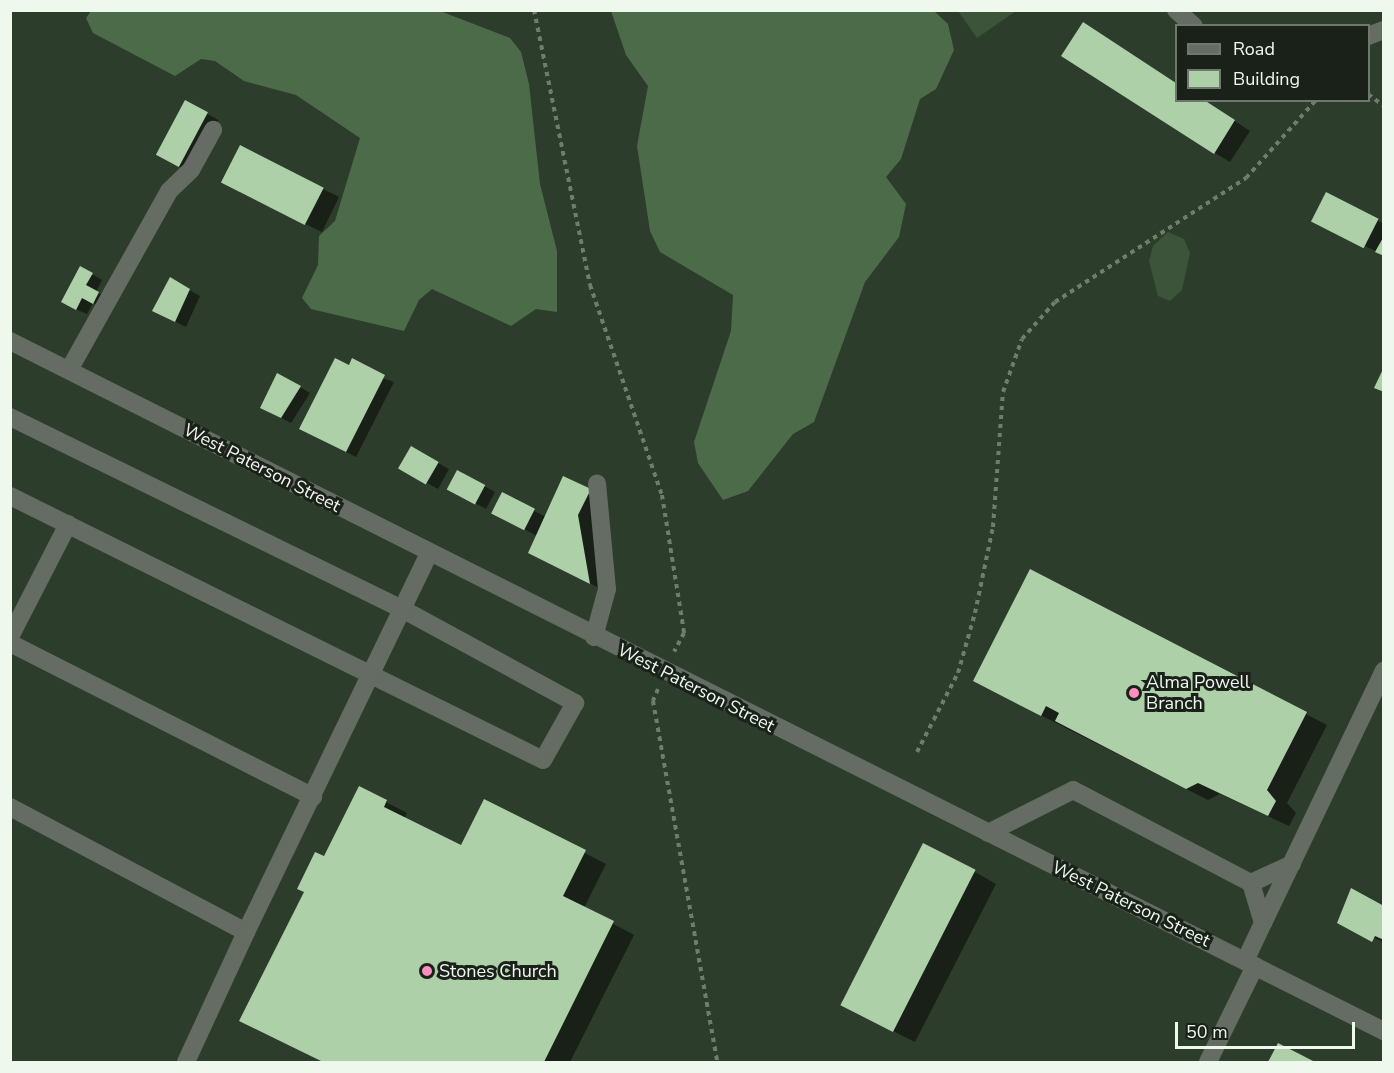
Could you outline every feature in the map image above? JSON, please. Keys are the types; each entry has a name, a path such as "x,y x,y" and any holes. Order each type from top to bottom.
{"street":[{"path":"1176,10 1192,24"},
{"path":"69,370 169,191 191,170 213,130"},
{"name":"West Paterson Street","path":"10,341 594,637 1383,1031"},
{"path":"10,417 404,610 575,703 543,760 10,496"},
{"path":"594,637 607,589 597,483"},
{"path":"10,637 68,524"},
{"path":"186,1062 246,932 404,610 429,553"},
{"path":"10,643 313,798"},
{"path":"1208,1062 1250,963 1263,922 1383,670"},
{"path":"988,833 1073,790 1251,883 1263,922"},
{"path":"10,807 246,932"},
{"path":"1251,883 1292,864"}],"path":[{"path":"534,10 590,285 662,495 684,633 664,672 653,701 717,1062"},
{"path":"1370,96 1383,106"},
{"path":"917,752 958,673 975,614 993,527 1003,392 1022,339 1064,295 1246,178 1314,102"}],"green space":[{"path":"91,11 440,11 510,38 521,52 529,84 540,184 557,251 557,312 536,309 511,326 432,289 419,300 404,331 311,309 302,298 318,265 319,236 335,221 360,138 296,95 244,81 215,61 201,59 175,76 93,33 86,18"},
{"path":"611,11 934,11 948,24 954,50 936,89 920,99 901,159 886,177 906,204 899,237 865,282 814,422 793,434 748,491 723,500 698,463 694,442 731,331 733,295 660,252 650,231 637,146 648,86 626,55"},
{"path":"958,11 1016,11 977,38"},
{"path":"1168,232 1184,239 1190,253 1182,290 1170,301 1158,296 1149,261 1153,246"}],"building":[{"path":"1083,22 1175,82 1175,102 1207,102 1235,120 1214,154 1061,56"},
{"path":"185,100 208,112 179,167 156,155"},
{"path":"240,145 324,188 305,225 221,182"},
{"path":"1326,192 1379,219 1364,248 1311,221"},
{"path":"1384,236 1384,256 1375,252"},
{"path":"80,266 93,273 86,285 99,292 93,304 82,298 76,310 61,302"},
{"path":"170,277 190,289 175,322 152,311"},
{"path":"335,358 349,365 352,358 385,375 346,452 299,429"},
{"path":"1384,367 1384,392 1374,388"},
{"path":"277,373 301,386 281,418 260,408"},
{"path":"411,446 439,462 426,485 398,469"},
{"path":"457,470 485,485 475,504 447,489"},
{"path":"563,476 591,489 578,515 590,584 528,553"},
{"path":"502,492 535,509 524,530 491,513"},
{"name":"Alma Powell Branch","path":"1030,569 1307,712 1267,790 1276,801 1268,816 1198,783 1186,789 1055,721 1059,713 1046,706 1041,716 973,681"},
{"name":"Stones Church","path":"359,786 387,800 384,807 461,845 484,799 586,850 563,896 614,921 544,1062 323,1062 239,1021 304,892 297,889 315,852 324,856"},
{"path":"923,843 976,870 893,1032 840,1005"},
{"path":"1351,888 1384,906 1384,940 1375,936 1372,942 1337,923"},
{"path":"1278,1043 1315,1062 1268,1062"}],"place":[{"name":"Alma Powell Branch","path":"1134,693"},
{"name":"Stones Church","path":"427,971"}]}
